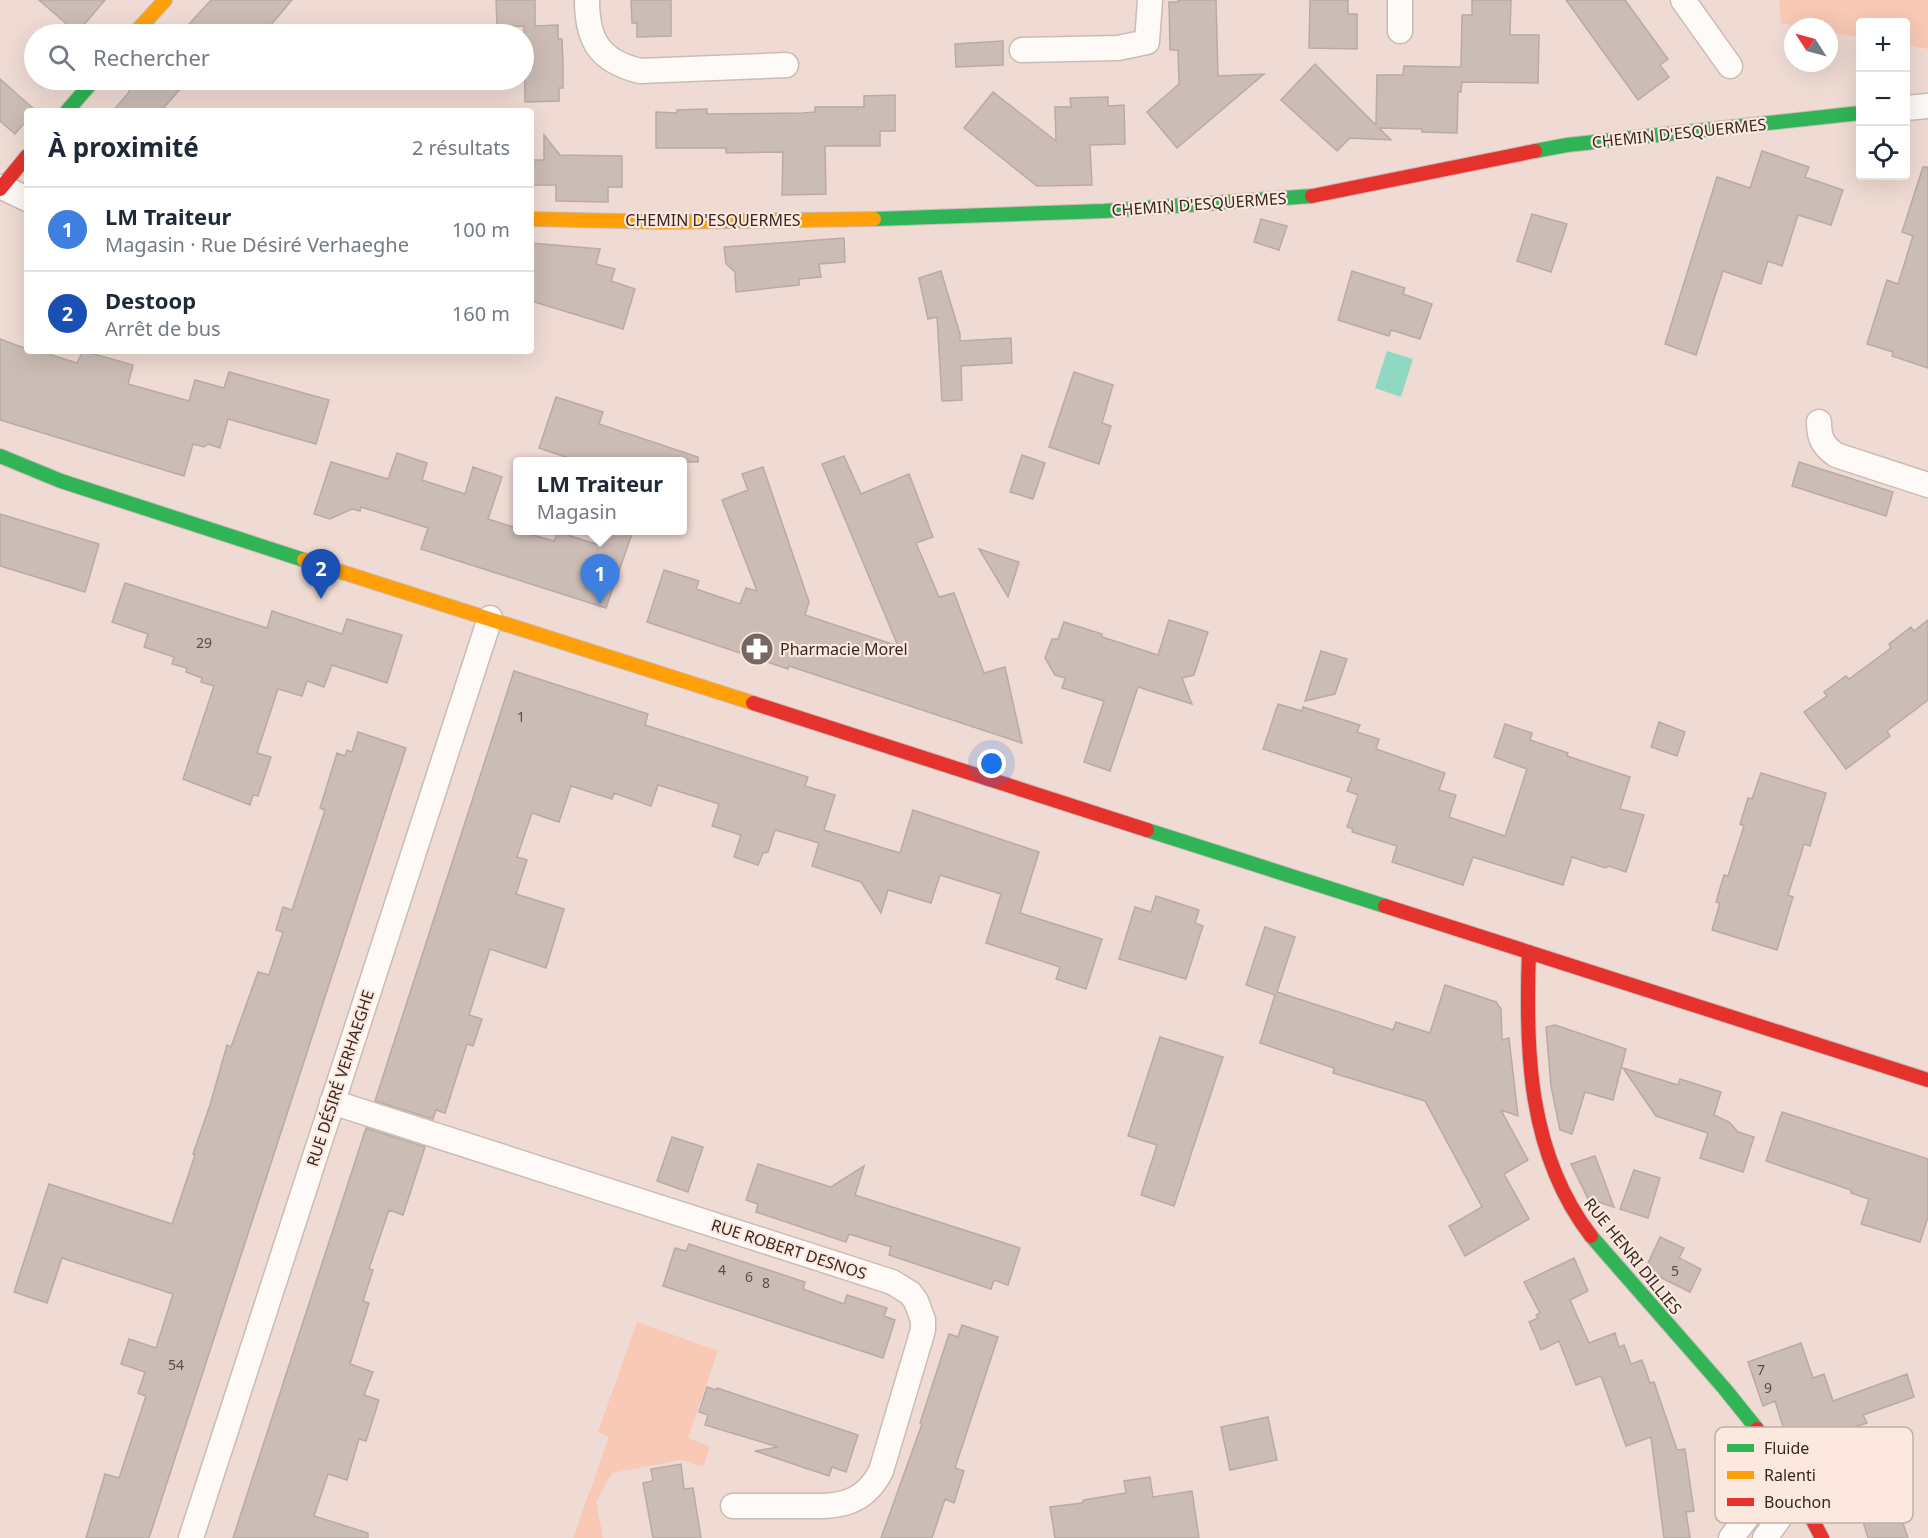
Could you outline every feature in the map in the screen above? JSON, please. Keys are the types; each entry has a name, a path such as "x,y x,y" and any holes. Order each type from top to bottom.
{"street":[{"path":"143,24 165,0"},
{"path":"587,0 588,26 593,40 610,60 625,67 640,71 786,65"},
{"path":"1022,50 1118,48 1148,42 1150,0"},
{"path":"1400,0 1400,31"},
{"path":"1683,0 1730,66"},
{"path":"70,108 85,90"},
{"path":"1910,108 1928,106"},
{"name":"CHEMIN D'ESQUERMES","path":"534,219 665,222 897,219 1104,211 1300,198 1567,145 1856,113"},
{"path":"24,160 1,188 24,198"},
{"path":"1819,422 1820,439 1836,455 1928,485"},
{"path":"0,456 61,481 1928,1080"},
{"path":"0,467 61,481"},
{"name":"RUE DÉSIRÉ VERHAEGHE","path":"191,1538 490,618"},
{"name":"RUE HENRI DILLIES","path":"1529,952 1526,1017 1533,1092 1543,1141 1558,1182 1588,1231 1756,1427"},
{"name":"RUE ROBERT DESNOS","path":"332,1102 892,1282 910,1293 916,1301 923,1320 921,1342 881,1471 869,1490 851,1501 828,1507 733,1506"},
{"path":"1731,1538 1743,1523"},
{"path":"1765,1538 1776,1523"},
{"name":"RUE HENRI DILLIES","path":"1814,1523 1822,1538"}],"shaded area":[{"path":"1779,0 1928,0 1928,49 1910,46 1910,18 1856,18 1856,36 1838,33 1838,18 1784,18 1784,24 1781,23"},
{"path":"1387,351 1413,359 1401,397 1375,388"},
{"path":"637,1322 718,1351 688,1438 710,1446 703,1467 681,1460 612,1473 596,1502 603,1538 573,1538 609,1437 598,1432"}],"building":[{"path":"39,0 105,0 85,24 67,24"},
{"path":"211,0 292,0 272,24 189,24"},
{"path":"496,0 535,0 535,26 558,25 558,39 562,39 563,64 563,88 559,88 559,101 525,102 525,90 534,90 534,24 497,24"},
{"path":"631,0 671,0 671,36 637,37 637,23 632,23"},
{"path":"1178,0 1216,0 1218,76 1264,74 1177,148 1147,112 1179,84 1178,50 1170,50 1169,2 1178,2"},
{"path":"1310,0 1348,0 1348,14 1357,14 1357,49 1309,48"},
{"path":"1472,0 1511,0 1510,35 1539,35 1538,83 1462,82 1461,92 1458,92 1457,133 1379,128 1391,140 1350,138 1337,151 1281,100 1315,64 1376,125 1377,75 1403,75 1404,66 1461,67 1462,15 1472,15"},
{"path":"1566,0 1625,0 1668,59 1660,65 1669,77 1638,100"},
{"path":"1003,41 1003,65 956,67 955,44"},
{"path":"0,79 33,108 24,108 24,124 15,134 0,121"},
{"path":"129,90 179,90 164,108 116,108"},
{"path":"993,92 1056,141 1055,107 1071,107 1070,98 1108,97 1108,106 1124,105 1125,144 1090,145 1092,185 1037,186 964,128"},
{"path":"895,95 895,131 880,131 880,146 825,146 826,194 782,195 783,152 726,153 726,148 656,148 656,112 677,113 677,110 707,109 707,114 802,113 815,112 815,107 864,107 864,96"},
{"path":"544,135 560,155 622,156 622,187 608,187 608,202 556,201 556,185 534,185 534,160 544,160"},
{"path":"1762,151 1809,167 1805,177 1843,190 1831,225 1798,215 1782,266 1768,261 1761,284 1723,271 1696,355 1665,344 1717,177 1750,188"},
{"path":"1923,167 1928,167 1928,368 1892,356 1893,352 1867,344 1887,280 1898,284 1913,236 1902,232"},
{"path":"1532,214 1567,224 1551,272 1517,261"},
{"path":"1261,219 1287,226 1279,250 1254,242"},
{"path":"844,238 845,262 819,264 821,277 799,279 799,285 736,292 735,272 726,264 724,247"},
{"path":"534,243 600,249 596,264 615,269 611,281 635,289 623,329 534,302"},
{"path":"941,271 960,334 960,341 1011,338 1012,363 961,366 962,400 942,401 937,317 928,319 919,278"},
{"path":"1352,271 1405,288 1403,294 1432,304 1420,339 1391,330 1389,336 1338,320"},
{"path":"0,339 24,348 24,354 48,354 77,363 82,354 94,354 133,365 128,384 189,401 195,380 224,388 229,372 329,400 316,444 228,419 220,448 208,444 204,447 193,444 184,476 0,420"},
{"path":"1074,372 1113,385 1102,423 1111,426 1099,464 1049,447"},
{"path":"556,397 603,412 599,424 698,457 698,462 687,462 687,457 565,457 539,448"},
{"path":"397,453 427,463 422,480 465,494 473,467 502,477 488,519 513,527 513,535 532,535 554,541 557,535 567,535 599,545 602,535 632,535 606,608 421,549 428,528 361,507 360,511 352,509 330,519 314,514 331,462 388,479"},
{"path":"1022,455 1045,463 1033,499 1010,492"},
{"path":"844,456 861,494 909,474 933,537 916,543 939,597 954,593 984,673 1005,667 1022,743 647,622 664,570 699,581 696,589 740,604 746,588 757,591 722,500 748,490 742,474 763,467 809,602 805,615 898,646 822,464"},
{"path":"1799,462 1893,492 1886,516 1792,486"},
{"path":"0,514 99,544 85,592 0,566"},
{"path":"979,549 1019,562 1008,597"},
{"path":"125,583 267,628 272,611 342,634 347,619 402,635 387,683 332,665 324,687 307,681 302,696 278,689 257,753 271,757 258,796 253,795 250,805 183,779 214,686 201,682 202,678 186,672 187,668 172,664 174,657 144,647 148,634 112,622"},
{"path":"1169,620 1208,632 1194,675 1182,678 1192,704 1138,687 1110,771 1084,762 1104,701 1062,688 1065,678 1055,675 1045,658 1052,639 1058,639 1064,622 1158,655"},
{"path":"1928,620 1928,700 1887,731 1890,736 1846,769 1804,712 1827,696 1824,692 1846,676 1849,679 1891,648 1889,644 1911,627 1914,631"},
{"path":"1321,651 1347,659 1335,694 1305,701"},
{"path":"514,671 648,714 645,725 808,777 805,786 835,795 824,830 900,853 913,810 1039,852 1020,913 1102,939 1086,989 1056,979 1060,967 986,943 1001,894 940,875 931,903 888,890 881,913 861,882 812,866 819,843 775,830 768,852 763,853 758,865 734,857 741,835 712,826 719,804 658,785 651,806 614,793 612,799 571,786 559,822 532,813 517,857 527,860 516,894 564,909 546,968 490,949 469,1015 482,1019 473,1046 467,1044 445,1113 436,1110 433,1119 375,1101"},
{"path":"1278,704 1302,711 1303,707 1360,725 1357,732 1379,739 1376,749 1445,773 1439,790 1456,795 1449,817 1505,836 1527,769 1494,757 1505,724 1532,733 1530,740 1568,753 1567,756 1630,777 1620,809 1644,815 1626,872 1572,857 1563,885 1473,857 1463,885 1392,862 1397,846 1352,832 1353,829 1347,827 1358,795 1347,791 1352,778 1263,749"},
{"path":"1659,722 1685,732 1677,756 1651,747"},
{"path":"358,732 406,748 149,1538 86,1538 105,1474 119,1478 146,1396 138,1393 145,1372 121,1364 129,1339 156,1348 173,1294 62,1258 47,1303 14,1292 49,1184 172,1224 227,1045 231,1047 258,972 269,975 283,932 276,930 283,907 292,910 325,810 320,808 337,753 345,756 347,750 352,752"},
{"path":"1761,773 1826,793 1810,846 1804,844 1788,895 1793,897 1777,950 1712,930 1720,903 1716,902 1724,875 1728,876 1744,826 1740,824 1748,798 1752,799"},
{"path":"1156,896 1199,910 1195,923 1203,926 1186,979 1119,959 1135,907 1151,912"},
{"path":"1265,927 1295,937 1277,992 1393,1030 1396,1022 1430,1033 1445,985 1496,1002 1501,1009 1502,1040 1509,1038 1518,1116 1501,1110 1528,1160 1504,1174 1529,1219 1465,1256 1449,1226 1482,1207 1425,1101 1333,1073 1334,1068 1260,1043 1275,995 1246,985"},
{"path":"1555,1025 1626,1049 1613,1100 1585,1092 1572,1134 1560,1130 1551,1086 1546,1027"},
{"path":"1160,1037 1223,1057 1174,1206 1141,1195 1157,1145 1128,1136"},
{"path":"1623,1068 1678,1085 1680,1079 1721,1092 1714,1115 1729,1122 1738,1132 1754,1137 1743,1172 1700,1158 1708,1133 1656,1116"},
{"path":"1782,1112 1928,1159 1928,1217 1920,1242 1861,1224 1869,1199 1851,1193 1851,1190 1766,1161"},
{"path":"366,1128 425,1147 403,1215 389,1210 369,1269 373,1270 363,1301 369,1303 350,1364 373,1372 364,1395 379,1400 366,1441 359,1439 347,1480 328,1474 314,1516 368,1533 368,1538 233,1538"},
{"path":"672,1137 703,1147 688,1192 657,1181"},
{"path":"1595,1156 1614,1207 1588,1199 1571,1164"},
{"path":"758,1164 831,1187 864,1166 855,1195 1020,1248 1008,1285 994,1280 991,1289 889,1255 891,1247 849,1234 846,1242 756,1212 758,1204 746,1200"},
{"path":"1634,1170 1660,1178 1648,1218 1620,1209"},
{"path":"1660,1237 1684,1248 1679,1258 1701,1269 1690,1292 1645,1270"},
{"path":"689,1244 805,1282 803,1289 844,1304 847,1295 887,1308 884,1316 895,1320 883,1358 663,1286 675,1248 686,1251"},
{"path":"1574,1258 1588,1291 1570,1300 1589,1343 1615,1333 1619,1347 1624,1345 1631,1364 1642,1360 1650,1383 1654,1382 1677,1450 1685,1449 1694,1511 1686,1512 1690,1538 1664,1538 1651,1437 1626,1446 1601,1376 1576,1385 1559,1341 1541,1350 1529,1322 1538,1318 1536,1315 1540,1313 1524,1282"},
{"path":"962,1325 998,1337 955,1468 964,1471 954,1503 945,1499 932,1538 881,1538 922,1424 920,1423 949,1334 958,1337"},
{"path":"1801,1343 1813,1378 1824,1374 1833,1401 1907,1374 1914,1397 1863,1415 1867,1423 1855,1427 1783,1427 1775,1401 1763,1406 1748,1362"},
{"path":"707,1387 716,1390 717,1388 858,1435 846,1472 832,1467 829,1476 755,1451 778,1447 705,1425 708,1415 699,1412"},
{"path":"1268,1417 1277,1460 1230,1470 1221,1427"},
{"path":"681,1464 684,1489 693,1488 701,1538 653,1538 643,1483 653,1481 651,1469"},
{"path":"1150,1477 1153,1497 1192,1491 1199,1538 1055,1538 1050,1507 1082,1503 1084,1500 1126,1493 1124,1481"},
{"path":"1864,1523 1903,1523 1908,1538 1868,1538"}],"traffic: fast":[{"path":"70,108 85,90"},
{"path":"1535,151 1567,145 1856,113"},
{"path":"874,219 1104,211 1312,196"},
{"path":"0,456 61,481 304,560"},
{"path":"1147,830 1385,906"},
{"path":"1591,1236 1755,1427"}],"traffic: slow":[{"path":"143,24 165,0"},
{"path":"534,219 665,222 874,219"},
{"path":"304,560 753,703"}],"traffic: jam":[{"path":"1312,196 1535,151"},
{"path":"0,189 24,160"},
{"path":"753,703 1147,830"},
{"path":"1385,906 1928,1080"},
{"path":"1529,952 1528,1027 1535,1100 1554,1171 1570,1204 1591,1236"},
{"path":"1814,1523 1822,1538"}],"place":[{"name":"Destoop","path":"321,599"},
{"name":"LM Traiteur","path":"600,604"},
{"name":"Pharmacie Morel","path":"757,649"}]}
